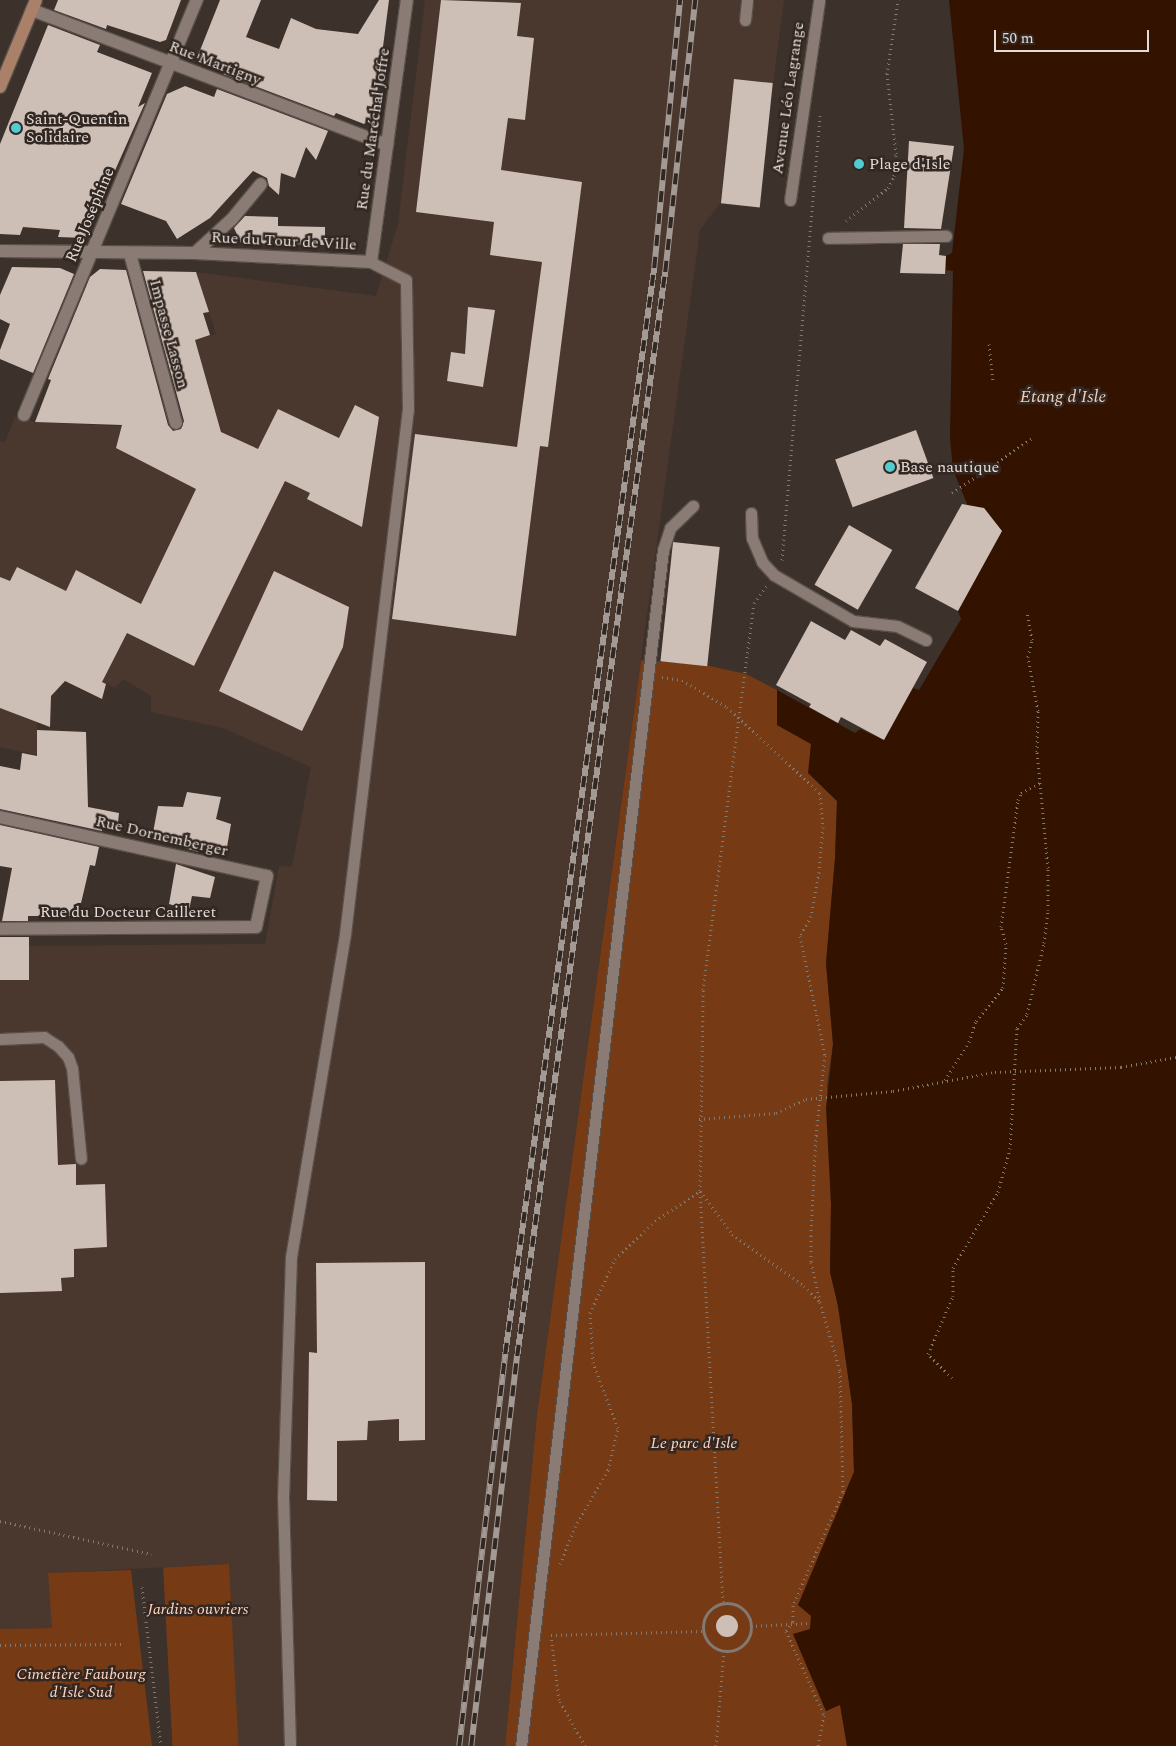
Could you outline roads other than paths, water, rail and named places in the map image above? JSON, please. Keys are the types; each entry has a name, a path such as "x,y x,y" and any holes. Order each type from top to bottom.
{"main road":[{"path":"0,87 34,5"}],"street":[{"name":"Rue Joséphine","path":"24,414 197,0"},
{"name":"Rue du Maréchal Joffre","path":"371,262 407,0"},
{"name":"Rue Martigny","path":"34,5 170,63 387,145"},
{"name":"Rue du Tour de Ville","path":"195,253 232,219 261,184"},
{"name":"Rue du Tour de Ville","path":"0,251 130,254 195,253 371,262"},
{"name":"Impasse Lasson","path":"130,254 176,423"},
{"name":"Rue Dornemberger","path":"0,816 267,876 256,927"},
{"name":"Rue du Docteur Cailleret","path":"0,929 256,927"}],"lane":[{"path":"745,20 747,0"},
{"name":"Avenue Léo Lagrange","path":"790,200 819,0"},
{"path":"828,238 946,236"},
{"path":"290,1746 283,1498 291,1257 345,934 408,409 406,280 371,262"},
{"path":"521,1746 663,550 670,528 693,506"},
{"path":"751,513 752,538 762,562 774,576 853,621 897,626 926,640"},
{"path":"0,1039 44,1037 68,1057 72,1068 81,1159"}],"water":[{"name":"Étang d'Isle","path":"949,0 1176,0 1176,1746 847,1746 840,1705 826,1711 793,1634 810,1629 811,1616 798,1605 854,1472 852,1404 838,1306 830,1272 831,1204 826,1108 833,1044 826,963 835,858 837,801 808,773 811,744 777,725 777,690 855,733 860,729 884,740 913,688 919,690 961,619 958,611 1002,531 984,508 968,506 953,470 950,437 953,271 946,270 946,256 952,253 964,149"}],"railway":[{"path":"459,1746 505,1354 654,268 680,0"},
{"path":"471,1746 517,1356 665,272 695,0"}],"place":[{"name":"Saint-Quentin Solidaire","path":"16,128"},
{"name":"Plage d'Isle","path":"859,164"},
{"name":"Base nautique","path":"890,467"}],"park label":[{"name":"Le parc d'Isle","path":"694,1443"},
{"name":"Jardins ouvriers","path":"198,1609"},
{"name":"Cimetière Faubourg d'Isle Sud","path":"81,1683"}]}
